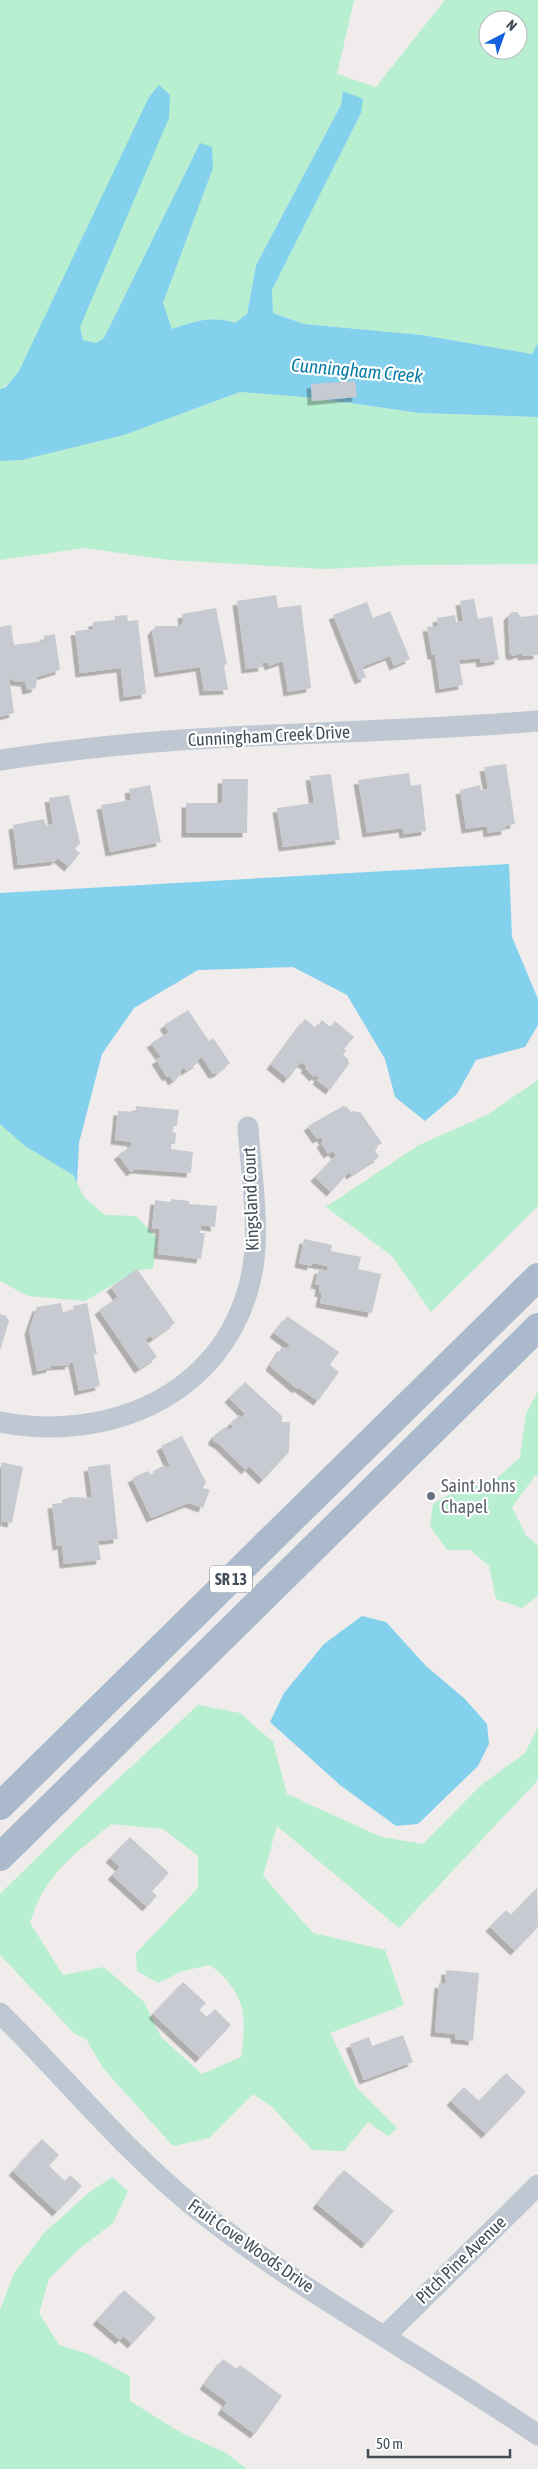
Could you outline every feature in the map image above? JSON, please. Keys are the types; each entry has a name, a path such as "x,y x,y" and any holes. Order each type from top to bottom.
{"main road":[{"name":"SR 13","path":"0,1806 538,1277"},
{"name":"SR 13","path":"0,1856 538,1327"},
{"path":"426,1387 449,1414"}],"street":[{"name":"Cunningham Creek Drive","path":"0,760 88,748 180,740 538,721"},
{"name":"Kingsland Court","path":"0,1422 44,1428 76,1427 110,1422 142,1411 165,1398 188,1381 209,1360 227,1337 241,1310 250,1281 256,1246 248,1127"},
{"name":"Fruit Cove Woods Drive","path":"0,2013 148,2166 192,2205 268,2261 538,2435"},
{"name":"Pitch Pine Avenue","path":"385,2336 538,2185"}],"green space":[{"path":"0,0 354,0 337,74 376,87 445,0 538,0 538,343 532,354 422,335 304,324 273,313 272,290 361,113 343,91 341,105 256,265 247,314 235,323 211,319 196,321 172,329 163,303 213,168 200,143 104,338 96,343 83,340 80,327 41,327 20,371 7,385 0,389"},
{"path":"240,392 315,398 419,413 538,417 538,564 409,565 325,569 169,560 85,548 0,560 0,461 22,460 124,435"},
{"path":"538,1080 538,1206 431,1312 392,1256 326,1207 419,1145 487,1115"},
{"path":"0,1124 25,1146 73,1175 84,1197 105,1215 136,1216 157,1238 153,1269 138,1270 85,1301 28,1296 0,1281"},
{"path":"538,1391 538,1476 535,1476 512,1507 526,1535 538,1546 538,1596 522,1608 496,1599 489,1566 470,1550 447,1550 430,1526 433,1504 466,1485 487,1487 520,1458 526,1414"},
{"path":"198,1705 240,1713 273,1742 287,1794 381,1837 423,1844 480,1786 525,1753 538,1727 538,1780 399,1928 277,1826 263,1876 313,1933 385,1950 404,2005 330,2033 357,2088 397,2128 388,2136 368,2122 344,2151 312,2150 272,2107 253,2094 209,2138 173,2146 103,2068 86,2039 75,2034 0,1955 0,1894 94,1801","holes":["111,1824 163,1829 198,1856 198,1888 136,1953 137,1971 158,1983 183,1971 210,1965 231,1985 237,1995 243,2017 244,2029 241,2057 202,2074 161,2037 144,2002 104,1967 63,1975 30,1923 36,1906 52,1878 73,1856"]},
{"path":"112,2177 128,2191 113,2223 79,2249 49,2279 39,2313 59,2345 88,2354 130,2376 130,2401 178,2431 226,2453 247,2469 0,2469 0,2310 14,2273 44,2233 91,2191"}],"water":[{"name":"Cunningham Creek","path":"159,85 170,95 169,118 80,327 83,340 96,343 104,338 200,143 212,147 213,168 163,303 172,329 196,321 211,319 235,323 247,314 256,265 341,105 343,91 363,99 361,113 272,290 273,313 304,324 422,335 532,354 538,343 538,417 419,413 315,398 240,392 124,435 22,460 0,461 0,389 6,387 19,371 149,97"},
{"path":"509,864 512,937 538,999 538,1025 525,1047 476,1060 457,1094 425,1121 395,1097 385,1059 347,995 293,967 198,970 134,1008 102,1054 79,1143 77,1183 73,1175 25,1146 0,1124 0,893"},
{"path":"362,1616 386,1622 426,1666 465,1699 487,1724 489,1744 478,1766 418,1824 396,1826 340,1785 270,1722 284,1693 324,1644"}],"building":[{"path":"355,381 357,397 312,401 311,384"},
{"path":"276,595 278,608 301,605 311,688 288,692 283,661 269,666 268,662 262,663 263,667 246,669 237,601"},
{"path":"474,599 478,619 492,616 499,660 481,663 480,658 459,660 463,685 440,689 435,655 432,655 427,627 438,626 437,618 455,615 456,622 463,621 460,601"},
{"path":"367,602 373,618 390,611 410,659 394,666 390,656 362,667 366,677 359,680 333,615"},
{"path":"216,608 227,664 224,665 228,690 204,691 200,667 159,673 152,631 156,626 179,626 183,622 182,614"},
{"path":"512,612 517,612 521,617 538,615 538,655 522,656 522,653 513,656 510,654 508,616"},
{"path":"127,615 128,621 138,620 146,694 124,697 121,668 80,673 75,631 93,629 93,622 115,620 115,616"},
{"path":"11,625 14,645 44,641 44,636 55,634 60,670 37,677 36,688 27,690 25,682 14,681 9,677 14,713 0,717 0,627"},
{"path":"506,764 515,824 505,826 506,830 488,833 487,826 466,829 460,790 480,785 481,790 488,789 484,767"},
{"path":"409,773 411,786 421,784 426,831 404,834 403,828 367,833 358,780"},
{"path":"331,774 340,840 283,847 277,808 314,803 310,776"},
{"path":"222,779 248,779 247,833 186,833 186,803 222,803"},
{"path":"150,785 161,842 110,852 101,805 131,800 129,789"},
{"path":"69,795 80,843 75,849 80,853 69,867 58,858 55,861 18,865 13,825 44,819 46,826 53,824 49,798"},
{"path":"188,1010 209,1041 213,1038 230,1063 218,1073 213,1074 202,1057 197,1060 198,1063 186,1071 184,1067 180,1070 181,1075 173,1081 169,1075 167,1077 156,1060 161,1057 151,1043 169,1032 164,1025"},
{"path":"305,1019 316,1028 322,1020 330,1027 335,1021 354,1037 344,1049 346,1051 343,1055 348,1059 349,1064 330,1090 317,1080 319,1077 316,1075 314,1077 305,1068 307,1066 301,1062 288,1079 271,1065"},
{"path":"136,1106 179,1110 177,1126 172,1126 172,1132 176,1133 175,1144 171,1144 171,1149 193,1152 191,1173 135,1169 131,1172 118,1155 131,1146 132,1142 115,1140 118,1111 136,1112"},
{"path":"343,1106 347,1107 351,1112 361,1113 382,1143 374,1148 379,1157 351,1175 349,1172 331,1192 315,1177 336,1155 333,1151 328,1154 321,1143 324,1141 321,1137 317,1139 308,1126"},
{"path":"171,1199 189,1201 189,1204 217,1206 215,1227 201,1225 200,1233 205,1233 201,1259 158,1254 160,1229 152,1228 155,1200 171,1202"},
{"path":"304,1239 332,1245 331,1251 361,1257 358,1269 381,1274 372,1313 320,1303 322,1293 319,1292 320,1285 315,1284 319,1269 327,1271 328,1266 312,1263 311,1266 299,1263"},
{"path":"137,1269 175,1323 153,1339 150,1336 145,1340 157,1357 139,1369 99,1310 118,1297 111,1287"},
{"path":"61,1303 63,1312 74,1310 73,1306 87,1303 97,1354 94,1354 100,1386 79,1391 73,1362 69,1363 70,1365 51,1366 51,1368 37,1371 29,1330 37,1307"},
{"path":"0,1314 6,1316 9,1321 0,1351"},
{"path":"287,1316 339,1352 330,1365 339,1372 318,1401 298,1387 297,1389 270,1366 282,1347 286,1349 290,1345 274,1333"},
{"path":"245,1382 282,1416 282,1422 290,1422 289,1452 263,1480 249,1466 246,1470 219,1444 213,1441 216,1434 225,1427 229,1430 233,1427 230,1424 239,1415 241,1418 245,1414 229,1398"},
{"path":"182,1436 206,1482 203,1488 210,1490 203,1508 189,1503 151,1518 132,1478 148,1471 150,1475 154,1473 153,1471 165,1465 166,1468 170,1466 161,1446"},
{"path":"1,1462 23,1467 12,1523 2,1521 1,1527"},
{"path":"110,1464 118,1539 98,1541 101,1560 64,1564 62,1545 57,1546 52,1504 62,1503 62,1500 71,1497 92,1498 88,1467"},
{"path":"130,1837 169,1873 152,1891 157,1896 147,1907 112,1875 120,1867 110,1858"},
{"path":"537,1888 538,1927 515,1951 490,1927 506,1910 511,1915"},
{"path":"446,1970 479,1973 473,2041 455,2039 455,2034 435,2032 439,1983 445,1984"},
{"path":"183,1982 206,2003 199,2010 207,2017 215,2009 231,2025 200,2058 153,2014"},
{"path":"403,2035 413,2062 364,2080 350,2044 369,2037 372,2046"},
{"path":"506,2073 526,2092 486,2134 451,2101 464,2087 479,2101"},
{"path":"42,2139 59,2155 49,2166 65,2181 70,2175 82,2186 57,2212 13,2171"},
{"path":"344,2170 394,2211 366,2244 317,2204"},
{"path":"124,2290 156,2318 132,2344 123,2336 120,2340 97,2320"},
{"path":"223,2359 237,2369 240,2365 282,2396 255,2434 222,2410 227,2402 204,2385"}],"place":[{"name":"Saint Johns Chapel","path":"431,1496"}]}
